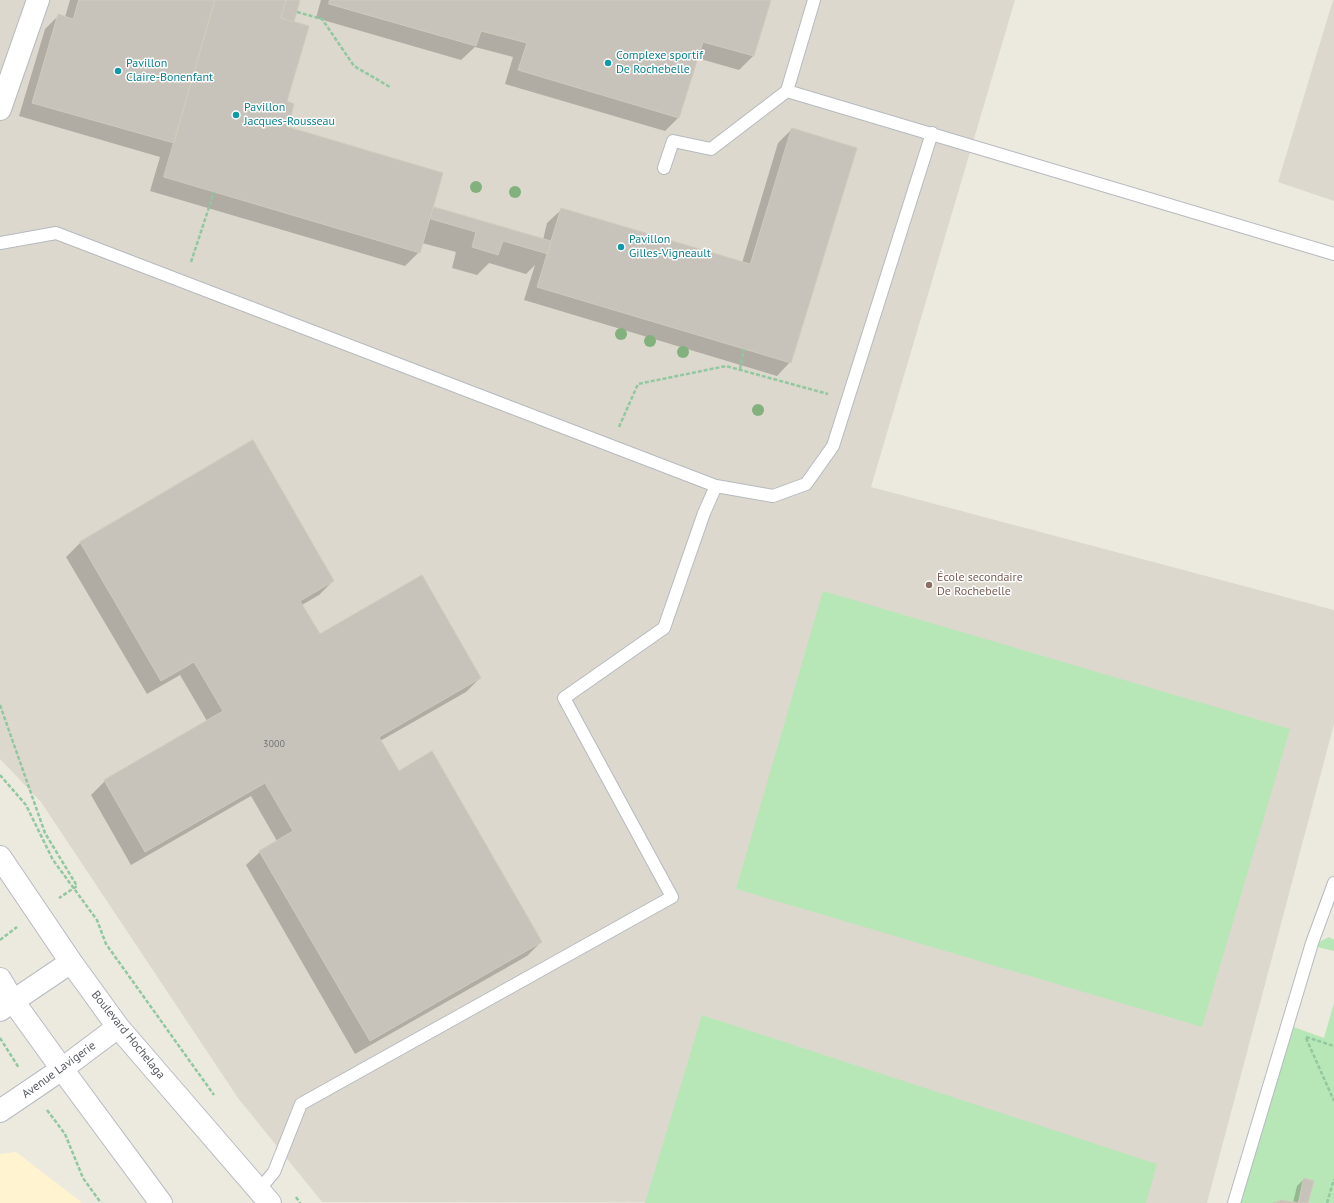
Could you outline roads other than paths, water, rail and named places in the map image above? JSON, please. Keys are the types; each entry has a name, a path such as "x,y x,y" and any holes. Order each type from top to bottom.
{"main road":[{"path":"0,109 38,0"},
{"name":"Boulevard Hochelaga","path":"0,856 71,962 118,1027 264,1197"},
{"path":"6,1005 71,962"},
{"path":"0,979 6,1005 62,1069 161,1203"},
{"name":"Avenue Lavigerie","path":"0,1111 62,1069 118,1027"}],"lane":[{"path":"664,168 672,141 712,149 787,91 814,0"},
{"path":"787,91 1334,254"},
{"path":"0,243 56,233 716,486 773,496 806,484 833,446 932,133"},
{"path":"264,1197 301,1104 672,896 564,698 664,628 704,513 716,486"},
{"path":"1234,1203 1312,942 1334,883"}],"place":[{"name":"Complexe sportif De Rochebelle","path":"608,63"},
{"name":"Pavillon Claire-Bonenfant","path":"118,71"},
{"name":"Pavillon Jacques-Rousseau","path":"236,115"},
{"name":"Pavillon Gilles-Vigneault","path":"621,247"},
{"name":"École secondaire De Rochebelle","path":"929,585"}]}
